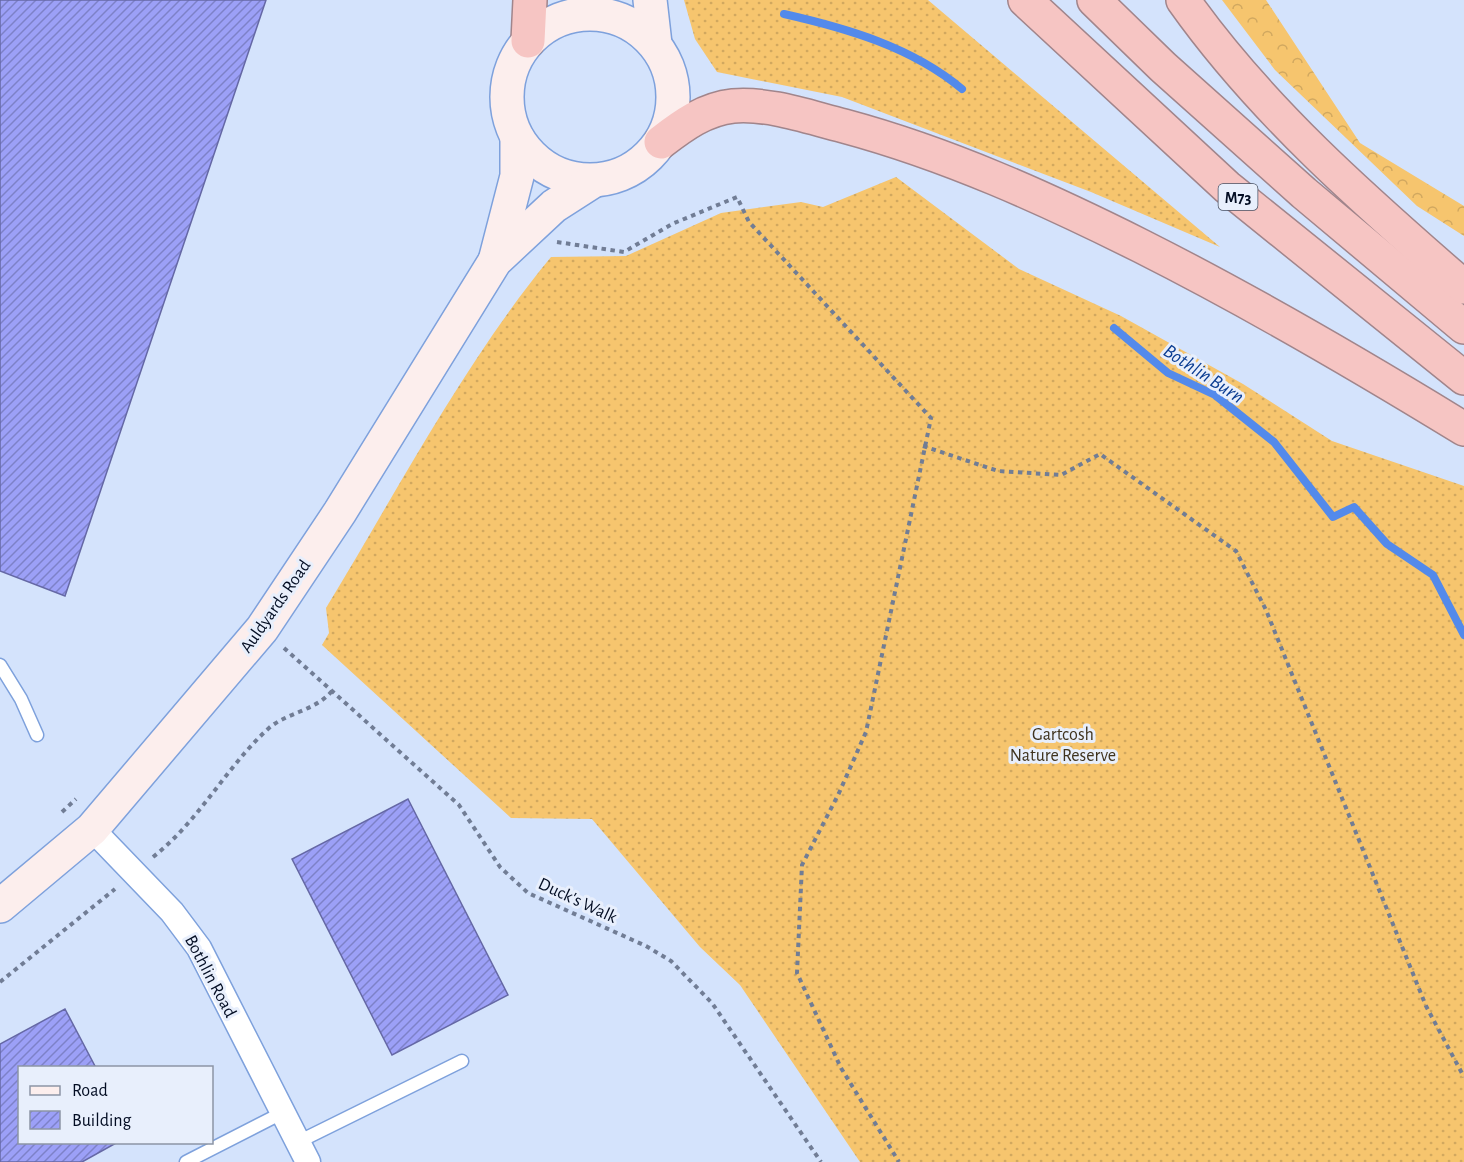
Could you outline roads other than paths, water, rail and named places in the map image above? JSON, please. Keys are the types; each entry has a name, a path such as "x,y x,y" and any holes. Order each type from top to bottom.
{"highway":[{"path":"528,41 530,0"},
{"name":"M73","path":"1025,0 1227,187 1464,378"},
{"name":"M73","path":"1094,0 1163,67 1304,193 1464,327"},
{"path":"1183,0 1229,60 1330,167 1464,287"},
{"path":"661,142 688,122 712,111 755,106 860,131 949,160 1014,185 1089,220 1238,295 1464,429"}],"street":[{"path":"560,18 581,14 612,16 640,30 655,44 668,67 673,92 671,118 661,142 648,158 632,170 613,178 593,181 570,178 549,170 530,156 517,138 508,113 507,87 514,62 528,41 543,27 589,0"},
{"path":"650,0 655,44"},
{"name":"Auldyards Road","path":"495,261 517,176 517,138"},
{"name":"Auldyards Road","path":"0,906 92,829 262,629 340,512 495,261 554,206 593,181"},
{"name":"Bothlin Road","path":"92,829 172,912 199,948 303,1152"}],"lane":[{"path":"0,665 21,699 37,735"},
{"name":"Bothlin Road","path":"303,1152 462,1061"},
{"path":"186,1162 282,1113"}],"waterway":[{"name":"Bothlin Burn","path":"784,14 878,41 922,62 943,74 962,89"},
{"name":"Bothlin Burn","path":"1114,328 1168,373 1215,395 1274,442 1333,517 1354,507 1387,544 1433,575 1464,635"}],"park label":[{"name":"Gartcosh Nature Reserve","path":"1063,744"}]}
